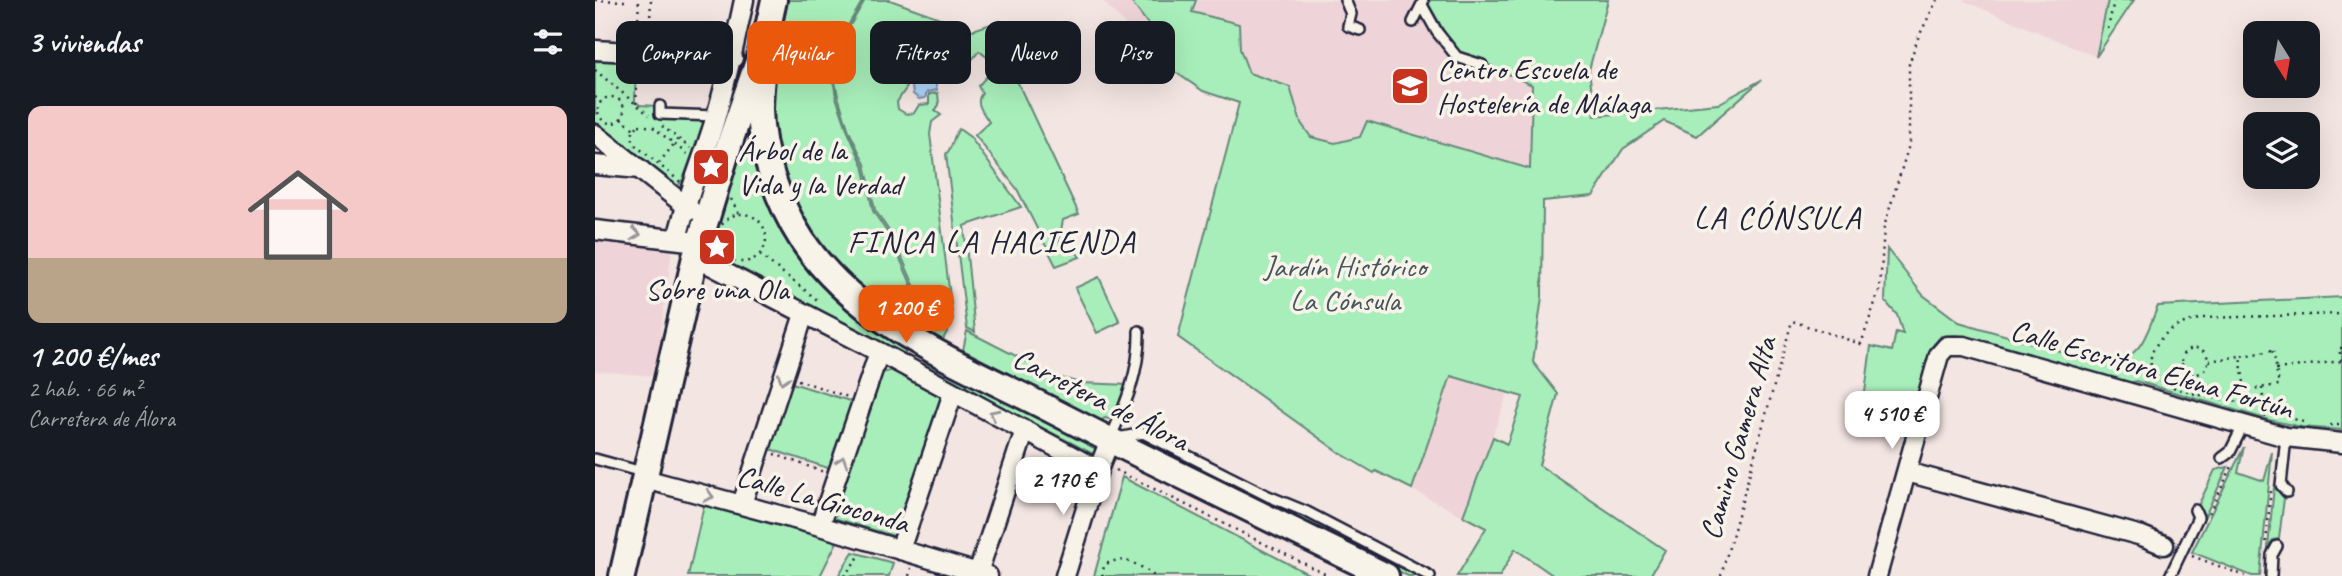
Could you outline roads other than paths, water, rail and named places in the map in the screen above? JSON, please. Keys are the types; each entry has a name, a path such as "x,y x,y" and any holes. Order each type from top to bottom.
{"main road":[{"path":"769,21 774,0"},
{"path":"622,576 694,240 720,178 750,84"},
{"name":"Carretera de Álora","path":"762,84 760,111 767,155 781,198 801,239 828,275 861,306 1103,457 1386,576"},
{"path":"720,178 743,142 764,134"}],"street":[{"path":"733,58 744,0"},
{"path":"595,50 616,49"},
{"path":"694,240 685,204 725,84"},
{"path":"595,134 649,169 685,204 694,240"},
{"path":"595,165 649,169"},
{"path":"595,229 694,240"},
{"name":"Carretera de Álora","path":"694,240 804,314 1025,430 1103,457"},
{"path":"741,504 804,314"},
{"name":"Calle Escritora Elena Fortún","path":"1926,402 1939,355 1947,346 1964,346 2285,437 2342,443"},
{"path":"820,526 879,352"},
{"path":"900,550 953,393"},
{"path":"1877,576 1926,402"},
{"path":"983,575 1025,430"},
{"path":"1065,576 1103,457"},
{"path":"1906,472 2142,536 2164,545"},
{"name":"Calle La Gioconda","path":"644,476 656,482 870,540 983,575"}],"lane":[{"path":"1345,0 1351,15 1348,26 1360,30"},
{"path":"1413,22 1423,2"},
{"path":"1423,2 1437,32 1457,57 1482,65"},
{"path":"660,106 660,114 716,116"},
{"path":"1103,457 1132,386 1139,354 1139,331"},
{"path":"1883,428 1886,418 1917,401 1926,402"},
{"path":"2222,458 2231,453 2243,426"},
{"path":"1103,457 1143,433 1268,496 1307,512 1430,576"},
{"path":"2285,437 2281,485 2287,492"},
{"path":"595,459 635,470 644,476"},
{"path":"2170,576 2198,517 2195,510"},
{"path":"2164,545 2181,552"},
{"path":"2271,576 2272,555 2277,546"}],"water":[{"path":"912,84 936,84 937,90 927,92 925,98 919,99 913,94"}],"place":[{"name":"Centro Escuela de Hostelería de Málaga","path":"1410,86"},
{"name":"Árbol de la Vida y la Verdad","path":"711,167"},
{"name":"Sobre una Ola","path":"717,247"}],"district":[{"name":"LA CÓNSULA","path":"1778,217"},
{"name":"FINCA LA HACIENDA","path":"992,241"}],"park label":[{"name":"Jardín Histórico La Cónsula","path":"1345,283"}]}
